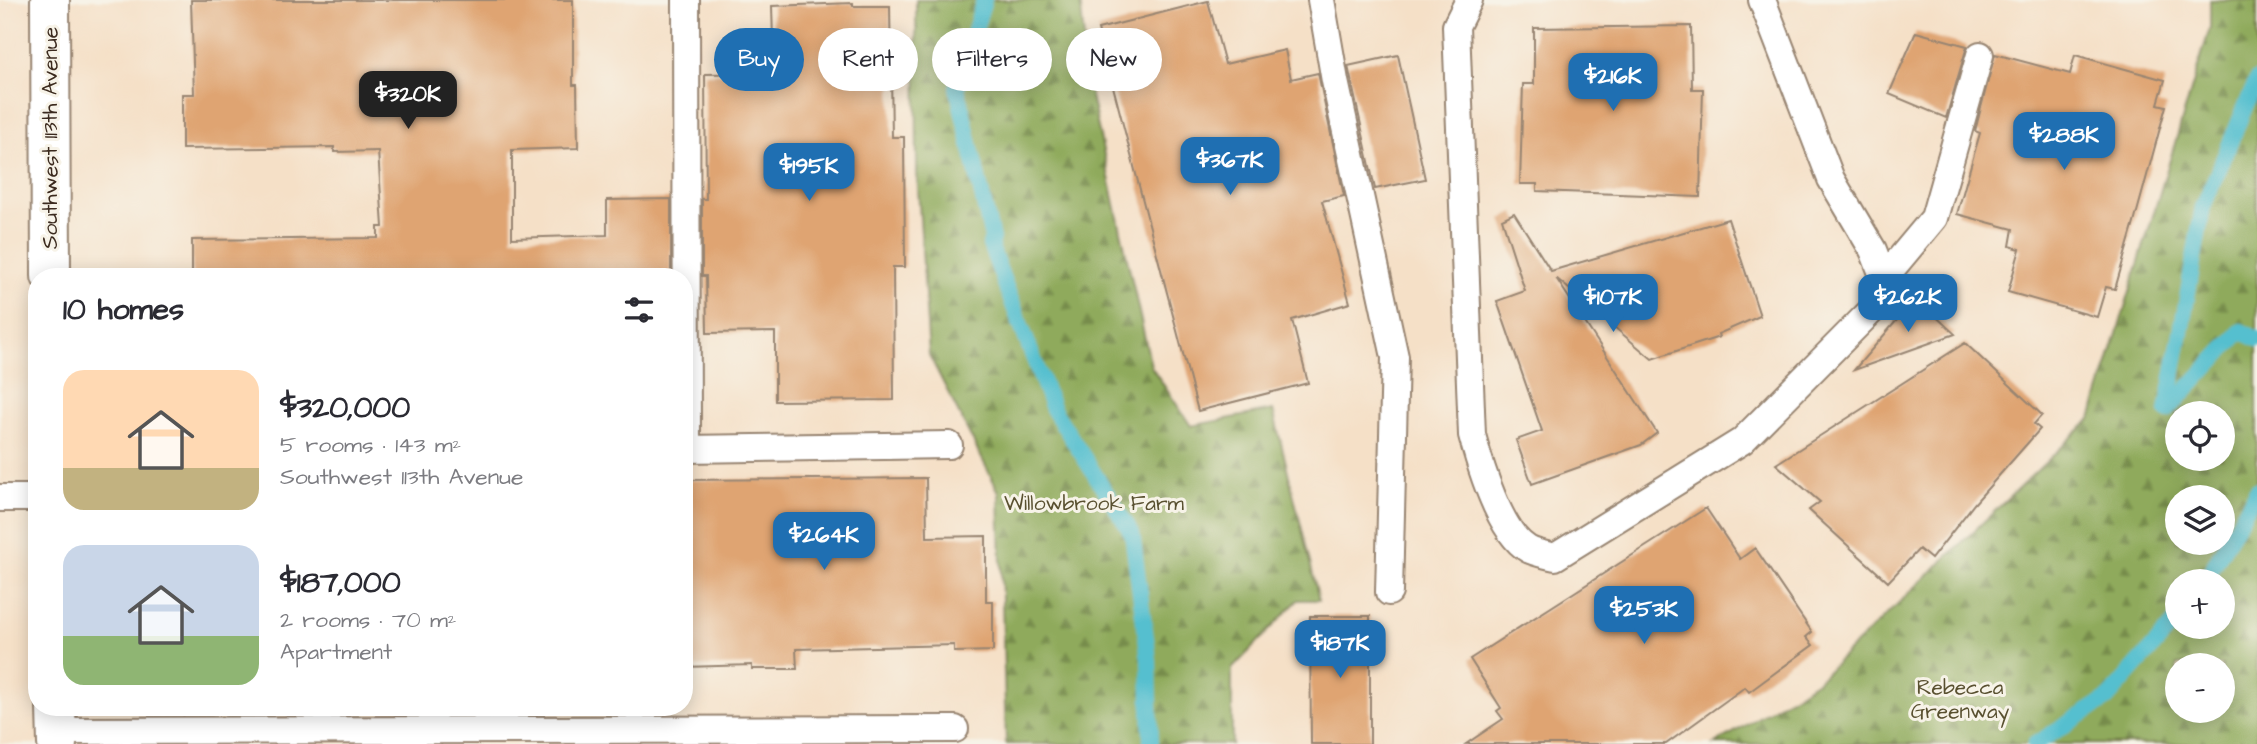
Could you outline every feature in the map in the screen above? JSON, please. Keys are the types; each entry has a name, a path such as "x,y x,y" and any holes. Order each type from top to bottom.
{"street":[{"name":"Southwest 113th Avenue","path":"50,0 51,268"}],"lane":[{"path":"686,0 686,268"},
{"path":"1321,0 1335,81 1395,356 1389,592"},
{"path":"1469,0 1456,26 1472,435 1481,471 1509,527 1527,549 1555,557 1742,441 1874,309 1884,278 1934,218 1980,55"},
{"path":"1762,0 1831,178 1873,250 1884,278"},
{"path":"693,449 949,445"},
{"path":"0,498 28,498"},
{"path":"56,727 955,729"}],"green space":[{"name":"Willowbrook Farm","path":"916,0 1080,0 1083,28 1066,28 1066,91 1090,91 1151,366 1191,426 1273,410 1319,600 1298,600 1232,669 1232,744 1006,744 999,492 929,355 917,173"},
{"name":"Rebecca Greenway","path":"2210,0 2257,0 2257,744 1715,744 1816,682 2091,419 2210,28"}],"building":[{"path":"191,0 573,0 573,85 577,85 578,148 512,150 512,238 607,235 607,200 671,199 671,268 192,268 192,240 378,238 378,227 383,227 378,151 334,152 334,147 182,149 182,94 194,94"},
{"path":"1208,1 1225,64 1285,50 1291,79 1318,73 1344,196 1322,201 1350,303 1292,320 1308,383 1198,411 1114,91 1162,91 1162,28 1102,28"},
{"path":"853,3 853,6 890,6 890,28 818,28 818,91 891,91 892,137 904,137 905,267 893,267 894,400 775,401 775,332 707,333 706,276 702,276 702,199 706,199 705,74 714,74 714,91 804,91 804,28 773,28 772,6"},
{"path":"1691,26 1692,89 1703,89 1700,197 1537,191 1537,184 1520,184 1523,84 1534,84 1534,28"},
{"path":"1916,32 1967,46 1946,118 1889,94"},
{"path":"1995,54 2070,74 2075,55 2165,80 2158,104 2166,106 2134,223 2115,289 2106,287 2097,317 2008,292 2020,249 2010,246 2013,229 1957,214 1980,133 1975,131"},
{"path":"1398,55 1425,179 1375,189 1348,66"},
{"path":"1514,213 1551,271 1728,219 1760,316 1718,334 1719,337 1652,359 1556,278 1657,433 1641,445 1532,484 1516,440 1542,431 1497,301 1525,291 1502,219"},
{"path":"1916,298 1955,334 1854,370"},
{"path":"1965,343 2042,415 2034,424 2040,429 1974,504 1931,559 1919,549 1888,582 1809,510 1820,502 1776,464"},
{"path":"926,478 927,537 986,536 986,601 993,601 993,651 954,652 954,645 796,649 797,669 752,669 752,665 693,667 693,480"},
{"path":"1706,508 1740,559 1755,548 1812,632 1806,637 1813,645 1749,692 1745,687 1666,744 1466,744 1503,719 1497,711 1501,708 1470,659"},
{"path":"1310,616 1370,616 1370,744 1311,744"}],"waterway":[{"path":"984,0 957,88 992,238 990,245 1053,409 1132,533 1149,660 1151,744"},
{"path":"2257,79 2203,207 2167,411 2241,331 2257,339"},
{"path":"2212,569 2257,490"},
{"path":"2035,744 2107,699 2165,634"}]}
